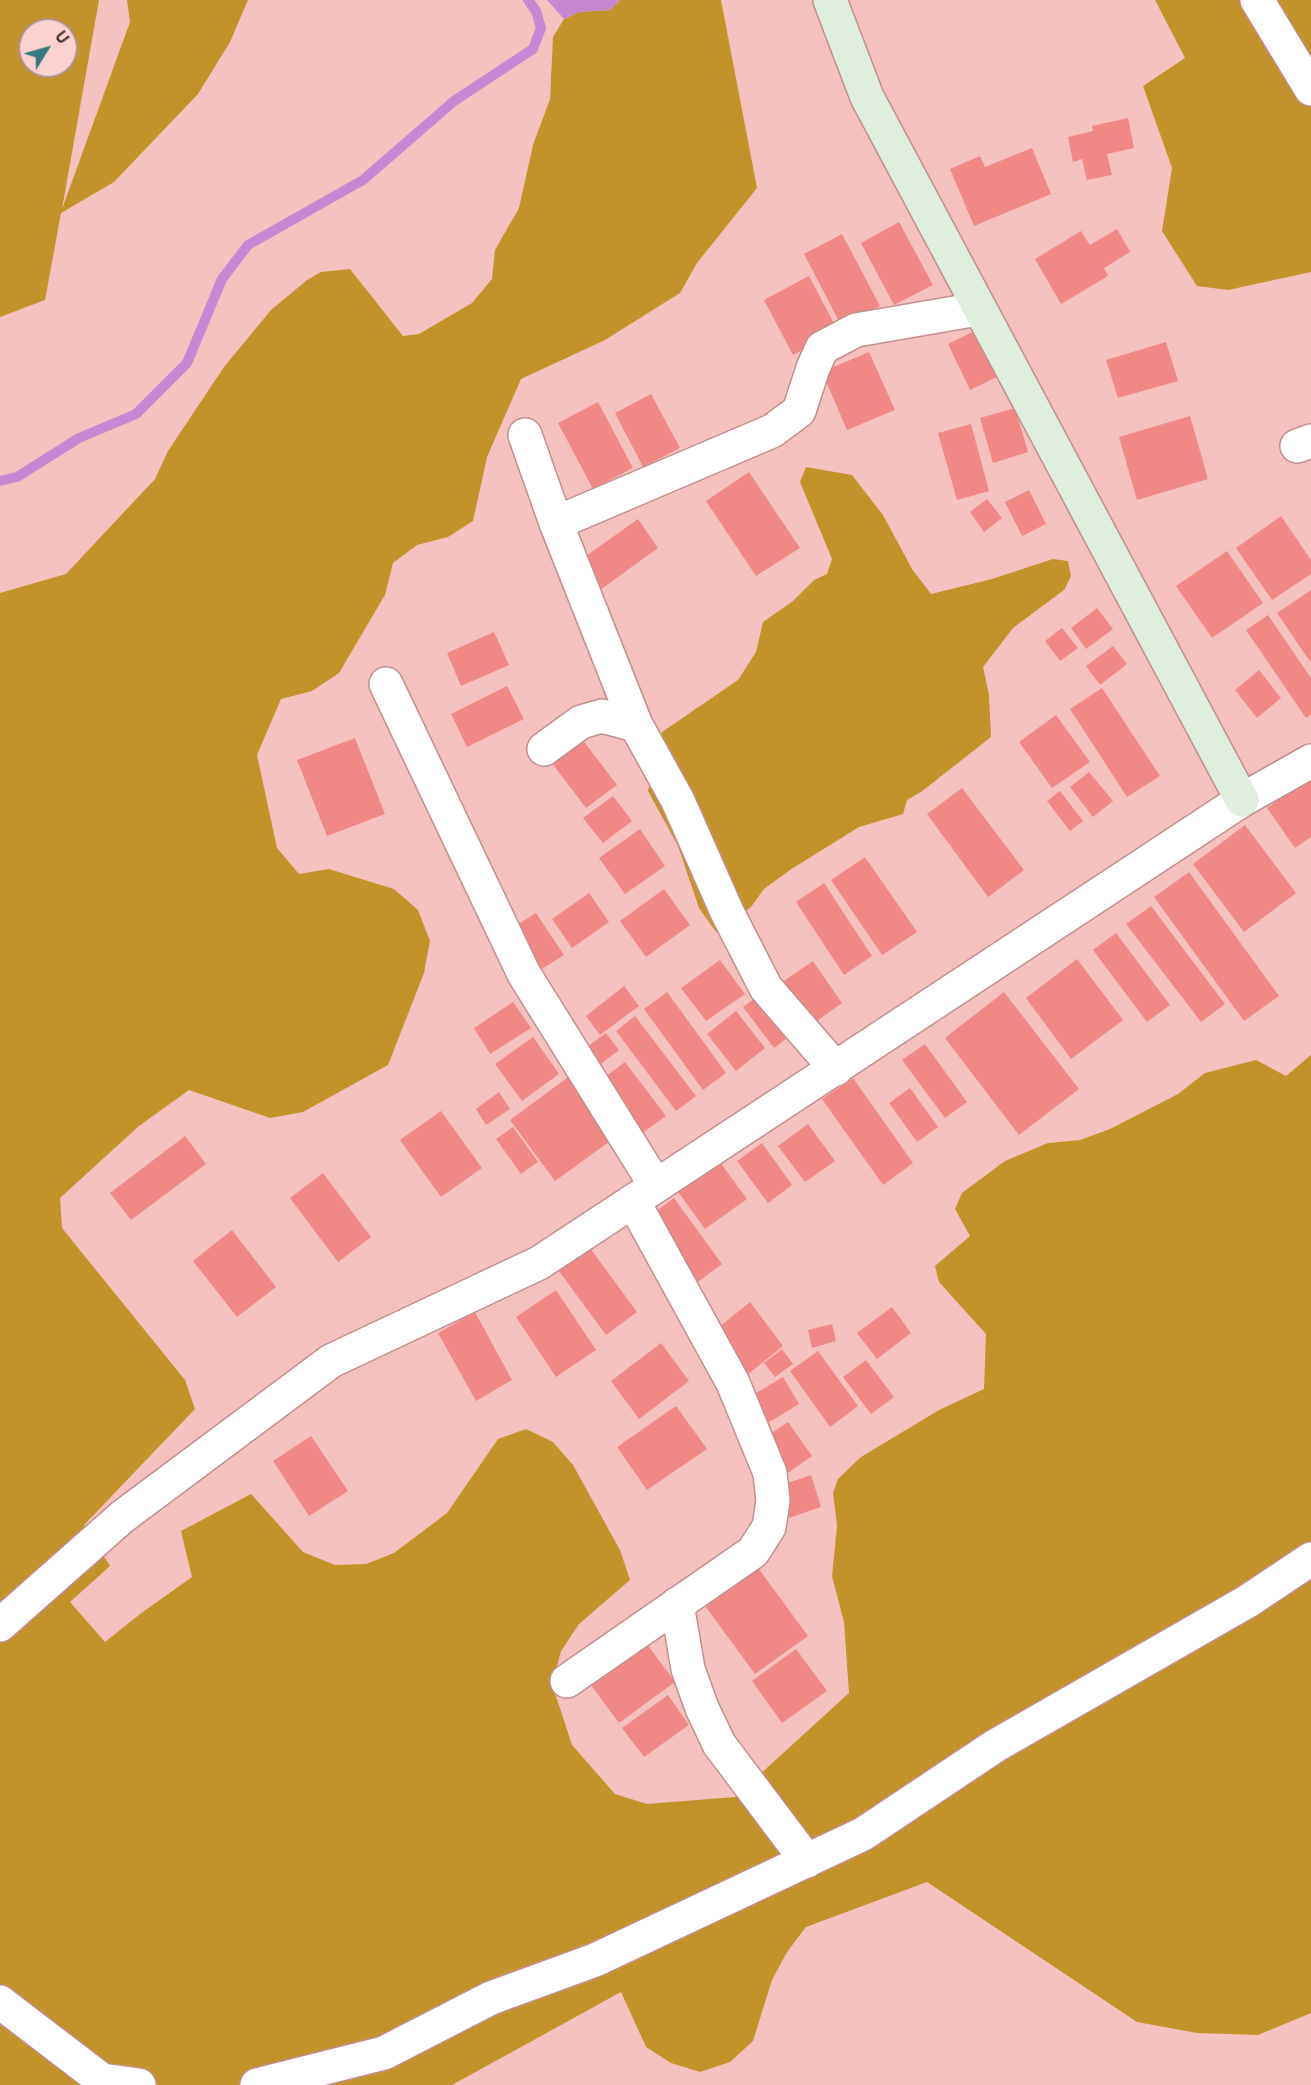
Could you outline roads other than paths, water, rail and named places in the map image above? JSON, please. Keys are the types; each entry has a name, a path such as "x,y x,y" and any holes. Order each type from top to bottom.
{"street":[{"path":"830,0 867,97 978,309 1242,800"},
{"path":"1257,0 1311,89"},
{"path":"556,523 772,431 799,411 822,348 856,330 978,309"},
{"path":"525,435 556,523 636,725 678,801 727,912 766,988 836,1069"},
{"path":"386,684 524,974 644,1194 733,1383 770,1473 773,1501 769,1527 753,1552 567,1681"},
{"path":"544,749 581,722 602,716 636,725"},
{"path":"0,1625 122,1517 331,1361 539,1263 1242,800 1311,760"},
{"path":"256,2085 384,2053 491,1998 595,1960 863,1834 995,1746 1248,1602 1311,1559"},
{"path":"677,1604 688,1669 702,1708 719,1744 807,1861"},
{"path":"0,2002 102,2080 139,2085"}],"waterway":[{"path":"0,481 17,477 79,438 136,414 187,363 222,279 248,245 363,180 454,101 533,49 541,28 536,11 528,0"}]}
